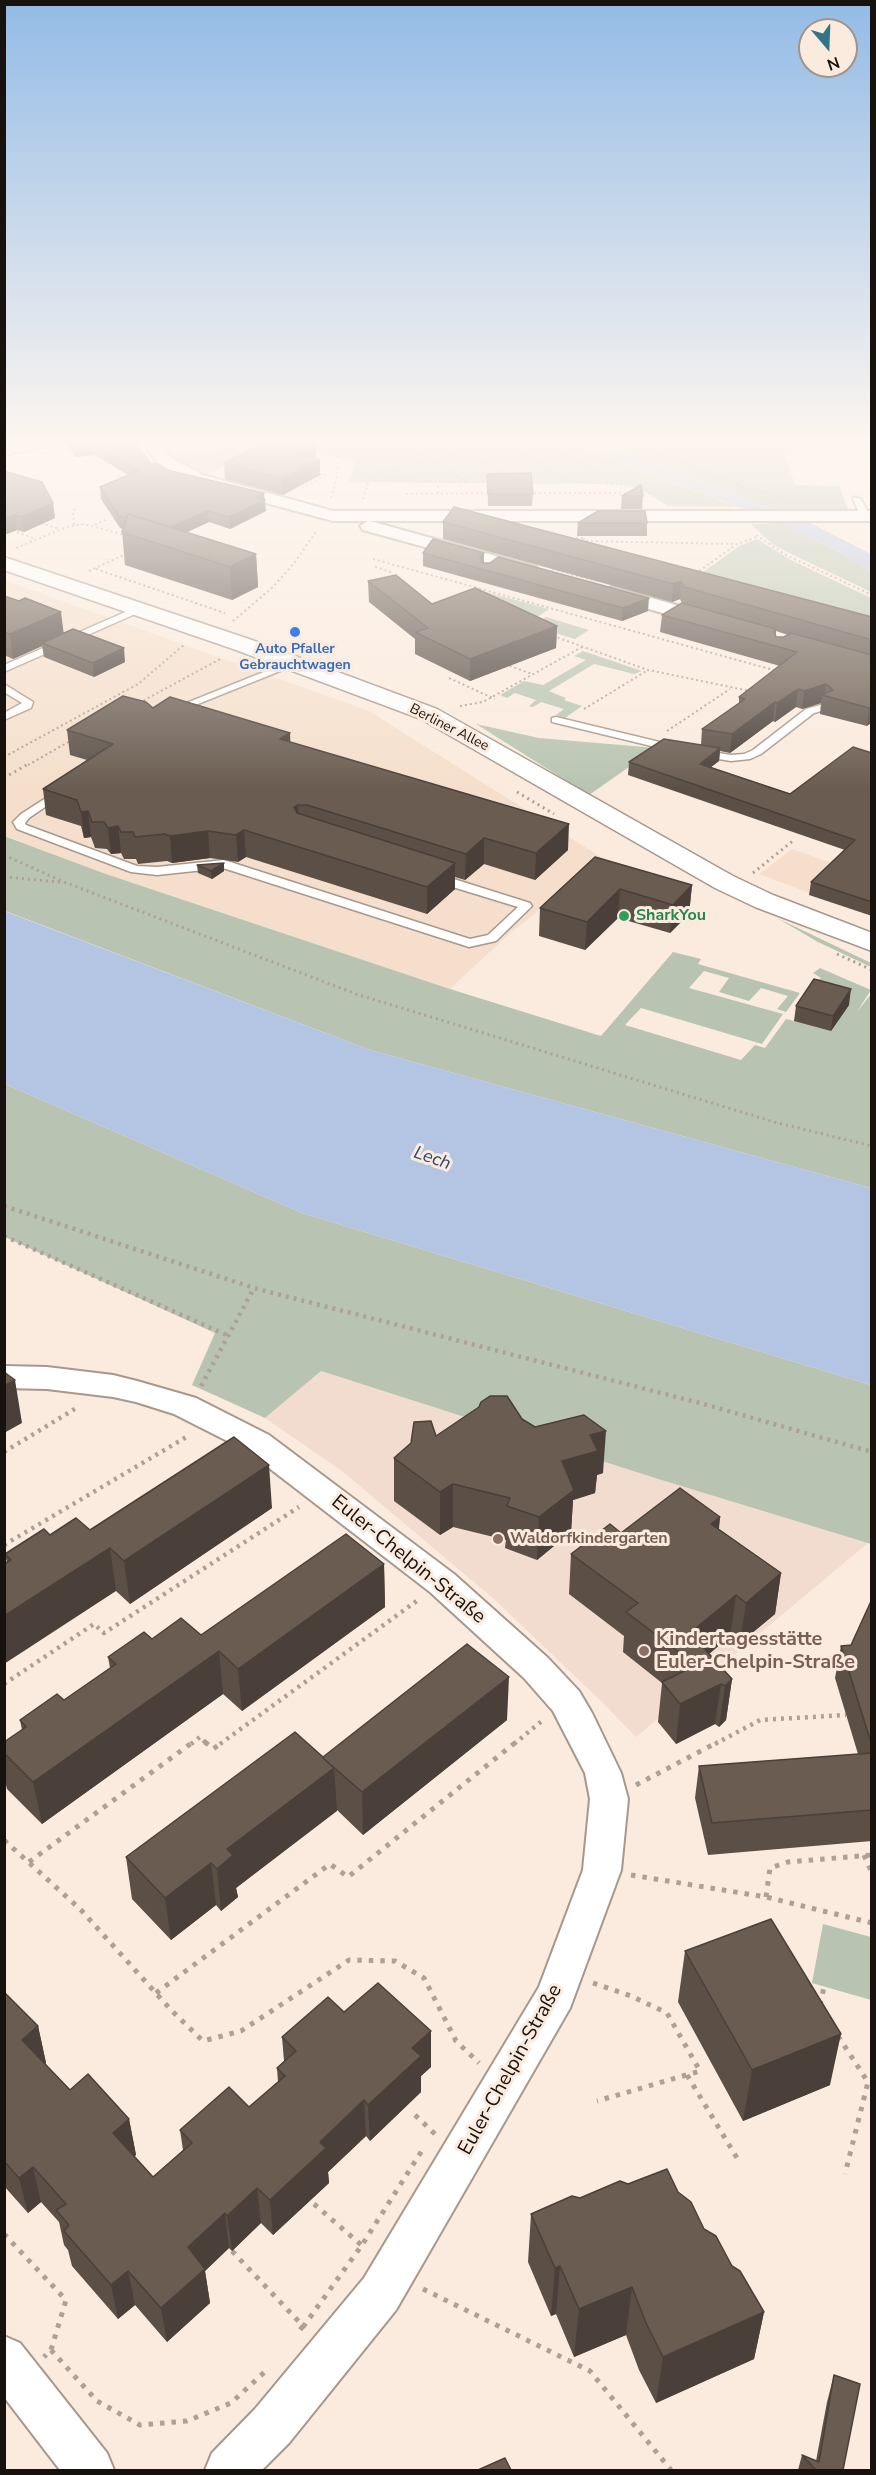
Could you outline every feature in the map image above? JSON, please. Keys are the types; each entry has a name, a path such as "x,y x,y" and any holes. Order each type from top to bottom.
{"main road":[{"name":"Berliner Allee","path":"18,558 139,609 295,663 429,714 724,882 764,901 872,943"},
{"path":"764,901 824,910 872,927"},
{"path":"764,901 794,923 872,958"}],"street":[{"path":"470,558 494,566 550,569"},
{"path":"596,589 725,625"},
{"name":"Euler-Chelpin-Straße","path":"4,1377 47,1378 113,1386 200,1413 258,1443 442,1583 536,1668 566,1701 603,1773 609,1799 602,1870 555,1995 485,2074 393,2273 380,2294 272,2426 229,2470"},
{"path":"25,2363 90,2470"}],"lane":[{"path":"4,669 139,609"},
{"path":"68,632 78,636"},
{"path":"161,718 176,709 295,663"},
{"path":"4,717 27,706 28,702 7,692"},
{"path":"559,721 652,744 731,758 746,757 810,711 824,707"},
{"path":"675,742 709,755"},
{"path":"68,786 25,816 19,822 21,828 135,869 158,871 224,864 468,943 492,938 526,906 426,874"}],"path":[{"path":"85,573 116,558"},
{"path":"231,623 273,586 298,558"},
{"path":"374,558 779,672"},
{"path":"688,579 716,558"},
{"path":"794,558 872,595"},
{"path":"375,567 392,576"},
{"path":"95,568 225,612"},
{"path":"531,603 539,597"},
{"path":"546,634 648,670 753,692"},
{"path":"4,758 138,684 190,640"},
{"path":"457,707 493,698 582,647"},
{"path":"135,705 230,653"},
{"path":"503,663 532,674"},
{"path":"559,721 584,709 648,670"},
{"path":"449,678 493,698"},
{"path":"675,742 730,689"},
{"path":"584,709 595,713"},
{"path":"4,778 75,739"},
{"path":"748,877 794,840"},
{"path":"4,855 64,882 356,994 774,1122 872,1146"},
{"path":"4,877 64,882"},
{"path":"4,1206 254,1288 700,1403 872,1452"},
{"path":"4,1236 229,1336"},
{"path":"4,1545 200,1413 202,1384 254,1288"},
{"path":"4,1452 113,1386"},
{"path":"4,1684 94,1624 104,1633 323,1492"},
{"path":"29,1862 200,1737 213,1749 442,1583"},
{"path":"156,1993 330,1864 348,1877 566,1701"},
{"path":"609,1799 760,1720 846,1715"},
{"path":"4,1840 81,1910 203,2041 241,2031 349,1960 395,1961 424,1978 456,2042 485,2074"},
{"path":"864,1855 872,1873"},
{"path":"766,1897 770,1868 788,1862 872,1855"},
{"path":"602,1870 766,1897 872,1923"},
{"path":"564,1973 631,1996 667,2013 700,2071 597,2101"},
{"path":"824,1987 819,2007 825,2016"},
{"path":"831,2026 868,2082 845,2174"},
{"path":"687,2075 741,2163"},
{"path":"296,2336 362,2245 440,2123"},
{"path":"314,2204 393,2273 590,2371 671,2470"},
{"path":"4,2234 66,2300 25,2363 140,2425 187,2421 231,2403 274,2363"},
{"path":"232,2251 303,2326"}],"shaded area":[{"path":"4,580 369,711 604,859 508,935 450,989 106,874 5,836"},
{"path":"792,849 871,877 871,916 759,874"},
{"path":"321,1371 655,1478 868,1543 636,1737 494,1599 342,1471 265,1418"}],"green space":[{"path":"722,558 789,558 871,598 871,631 702,573"},
{"path":"801,558 851,558 871,573 871,592"},
{"path":"486,592 549,609 536,618 472,601"},
{"path":"546,617 589,630 575,639 531,626"},
{"path":"583,651 642,671 634,674 594,664 549,691 566,698 564,700 582,706 565,718 556,715 564,709 541,702 533,707 529,706 536,700 515,693 507,698 500,695 524,681 543,685 586,660 574,656"},
{"path":"476,724 539,738 656,748 589,795"},
{"path":"4,836 106,874 450,989 601,1036 673,952 701,959 698,964 800,993 786,1012 777,1009 788,996 761,988 749,1001 719,992 729,978 704,971 689,988 783,1014 762,1044 641,1008 625,1025 741,1060 755,1045 765,1048 786,1019 794,1021 814,983 821,978 813,973 820,968 871,990 857,1012 871,994 871,1188 370,1050 5,911"},
{"path":"777,918 871,963 871,967 818,942"},
{"path":"5,1084 302,1213 871,1385 871,1544 655,1478 321,1371 265,1418 192,1385 215,1333 5,1237"},
{"path":"823,1924 871,1937 871,2000 812,1983"}],"water":[{"path":"851,558 871,558 871,573"},
{"name":"Lech","path":"4,911 370,1050 871,1188 871,1385 302,1213 5,1084"}],"building":[{"path":"204,558 247,558 230,567"},
{"path":"443,558 480,558 482,563 490,563 496,558 504,558 649,598 623,608"},
{"path":"578,558 650,558 872,617 872,640 684,587 681,581 673,584"},
{"path":"396,575 432,604 475,588 557,626 470,659 415,632 428,628 368,581"},
{"path":"4,596 19,601 25,598 61,612 10,634 4,632"},
{"path":"682,603 776,629 774,631 776,637 784,637 791,633 872,655 872,706 869,708 822,695 833,690 826,684 804,691 798,689 777,703 775,702 732,734 702,729 745,699 739,697 797,652 662,615"},
{"path":"73,629 124,648 93,663 42,643"},
{"path":"123,696 146,702 153,708 170,697 290,733 280,739 569,824 536,853 484,838 466,854 307,805 294,807 297,813 455,863 427,887 244,830 236,835 208,831 170,836 165,834 135,837 133,832 121,832 118,826 108,828 104,822 92,822 88,811 81,812 77,800 43,789 113,744 67,730"},
{"path":"664,739 720,748 700,764 790,794 853,747 872,753 872,902 811,882 855,840 629,762"},
{"path":"595,857 692,885 673,905 620,889 587,922 540,908"},
{"path":"224,863 211,871 197,865"},
{"path":"814,979 851,989 833,1016 796,1006"},
{"path":"4,1372 15,1380 4,1386"},
{"path":"490,1396 507,1396 522,1419 535,1427 584,1415 606,1431 590,1435 598,1451 562,1461 574,1490 539,1517 507,1506 510,1498 453,1484 440,1492 394,1458 411,1443 414,1422 431,1421 436,1436 479,1407 481,1402"},
{"path":"234,1437 269,1465 124,1561 110,1548 4,1616 4,1564 11,1560 5,1554 44,1529 50,1535 76,1518 90,1530"},
{"path":"680,1488 720,1517 711,1524 781,1573 746,1603 736,1595 690,1633 732,1679 725,1686 721,1684 680,1704 662,1682 696,1665 626,1612 638,1603 571,1554 610,1524 621,1533"},
{"path":"346,1534 384,1564 238,1669 219,1651 33,1782 4,1753 4,1742 26,1727 20,1720 57,1694 64,1700 116,1664 108,1657 144,1632 152,1639 181,1618 201,1635"},
{"path":"872,1599 872,1746 841,1646 851,1645"},
{"path":"467,1644 509,1677 362,1792 323,1758 334,1768 227,1849 233,1855 217,1869 211,1863 165,1898 126,1857 295,1732 323,1757"},
{"path":"872,1753 872,1810 712,1823 699,1766"},
{"path":"771,1919 841,2034 752,2070 685,1951"},
{"path":"378,1983 431,2031 412,2048 421,2056 368,2105 364,2100 320,2142 326,2148 270,2200 257,2188 188,2247 205,2269 161,2308 128,2271 111,2285 64,2231 69,2225 56,2210 66,2204 33,2167 19,2178 4,2161 4,1992 38,2026 22,2040 70,2090 88,2074 129,2119 113,2133 153,2177 192,2143 180,2130 229,2087 249,2107 285,2076 277,2068 296,2051 282,2037 328,1997 344,2012"},
{"path":"667,2169 678,2192 691,2202 704,2229 716,2236 732,2266 740,2271 764,2312 663,2357 632,2287 579,2309 560,2266 555,2268 531,2214 572,2196 580,2198 620,2181 628,2184"},
{"path":"834,2375 860,2384 843,2470 816,2470 802,2455 819,2462"},
{"path":"505,2458 511,2470 478,2470"}],"place":[{"name":"Auto Pfaller Gebrauchtwagen","path":"295,632"},
{"name":"SharkYou","path":"624,916"},
{"name":"Waldorfkindergarten","path":"498,1539"},
{"name":"Kindertagesstätte Euler-Chelpin-Straße","path":"644,1651"}]}
